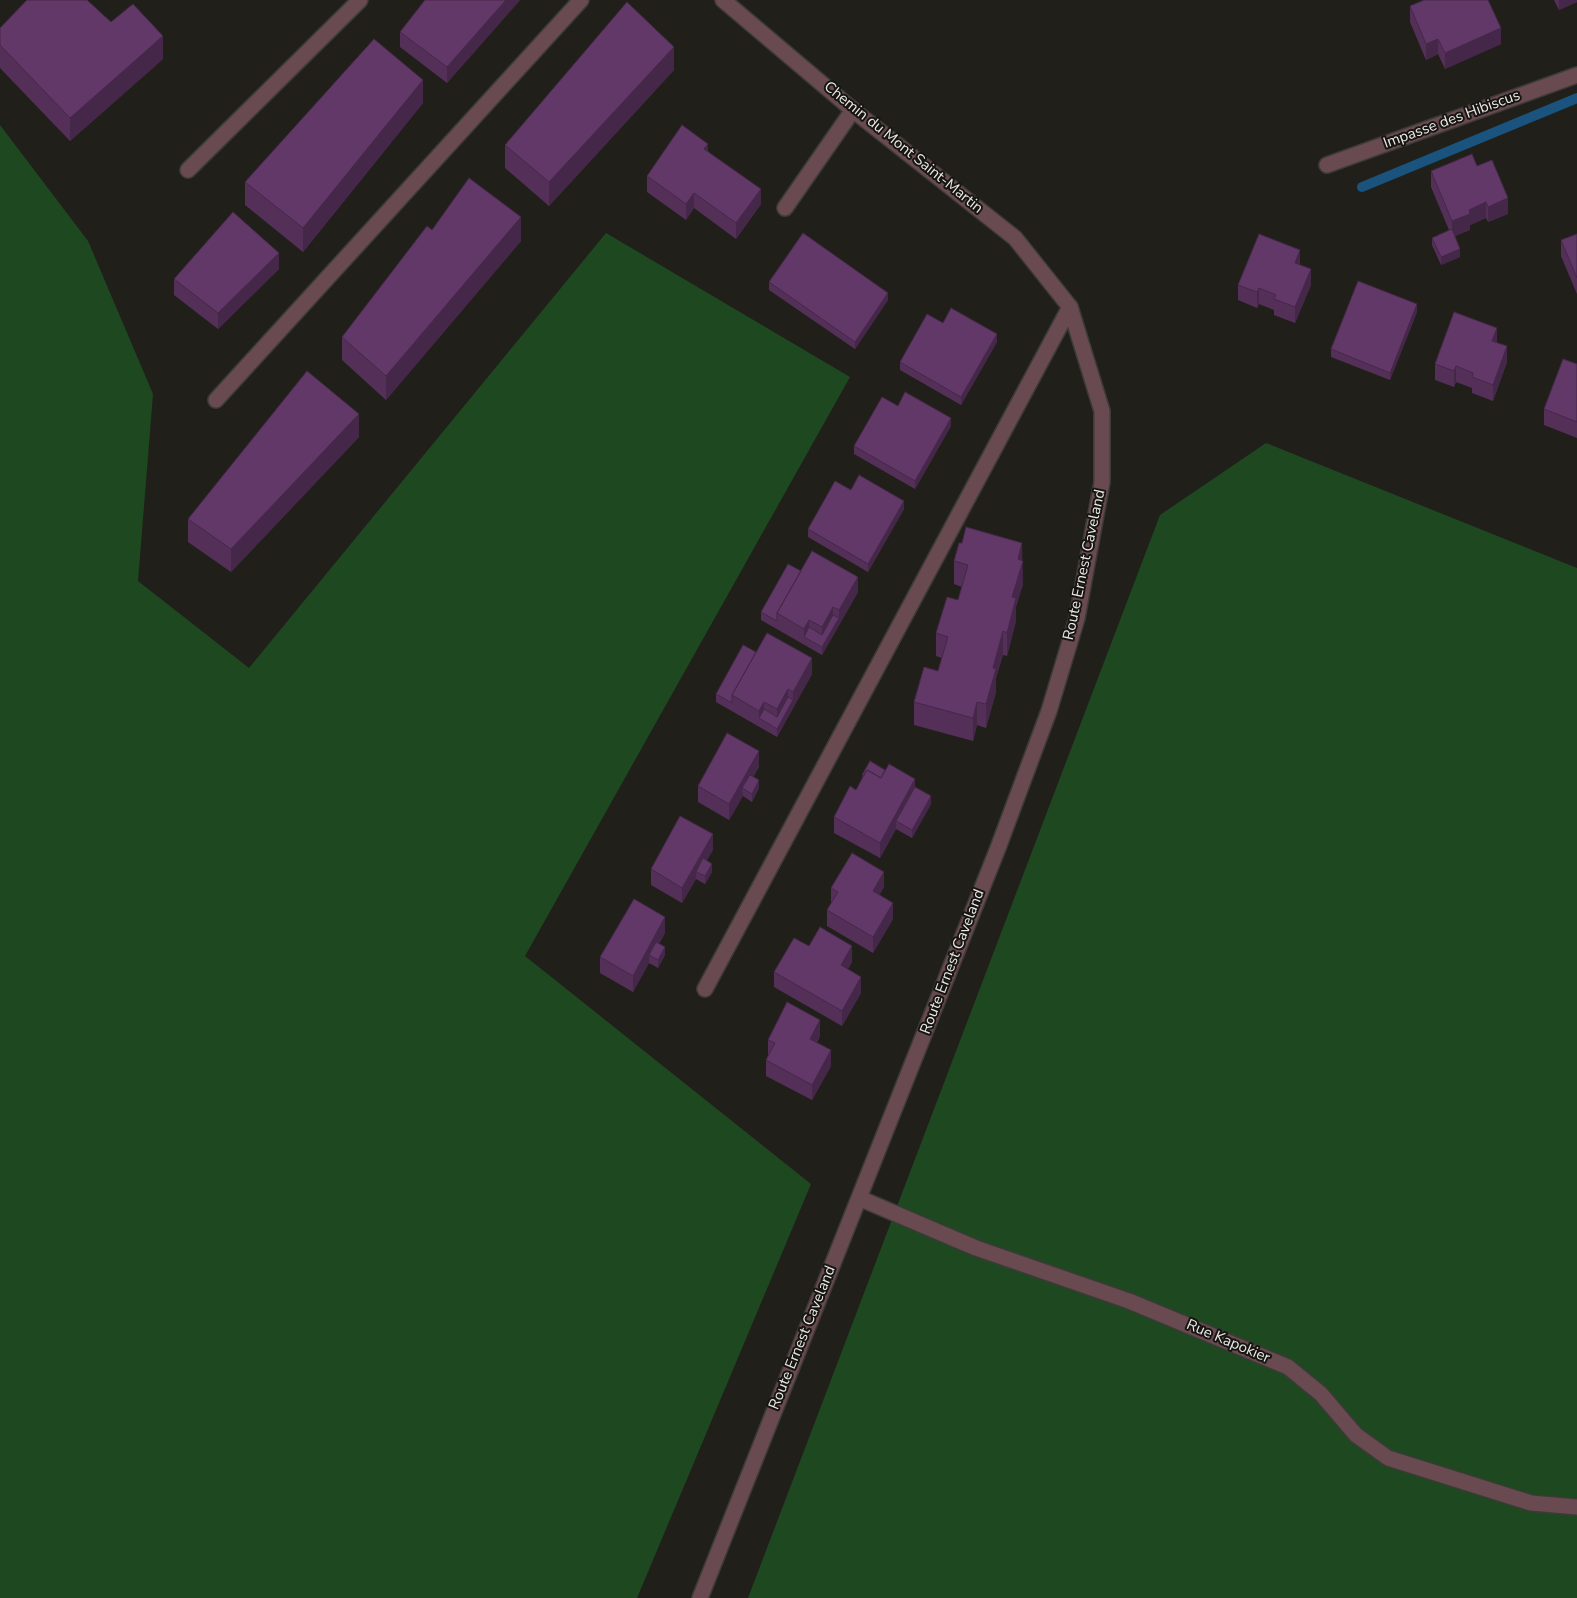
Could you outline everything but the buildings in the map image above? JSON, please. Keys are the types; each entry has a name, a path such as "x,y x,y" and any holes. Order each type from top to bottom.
{"street":[{"path":"188,170 360,0"},
{"path":"216,400 581,0"},
{"name":"Chemin du Mont Saint-Martin","path":"723,0 854,110 1015,238 1070,307"},
{"name":"Impasse des Hibiscus","path":"1327,165 1577,75"},
{"path":"786,208 854,110"},
{"path":"705,989 1070,307"},
{"name":"Route Ernest Caveland","path":"700,1598 998,848 1049,711 1077,618 1102,482 1102,411 1070,307"},
{"name":"Rue Kapokier","path":"859,1198 976,1248 1129,1301 1288,1367 1321,1394 1356,1434 1388,1458 1530,1503 1577,1507"}],"green space":[{"path":"0,125 88,241 153,394 138,581 249,668 606,233 850,377 525,956 811,1184 637,1598 0,1598"},
{"path":"1266,443 1577,568 1577,1598 748,1598 1160,515"}],"waterway":[{"path":"1362,187 1577,98"}]}
